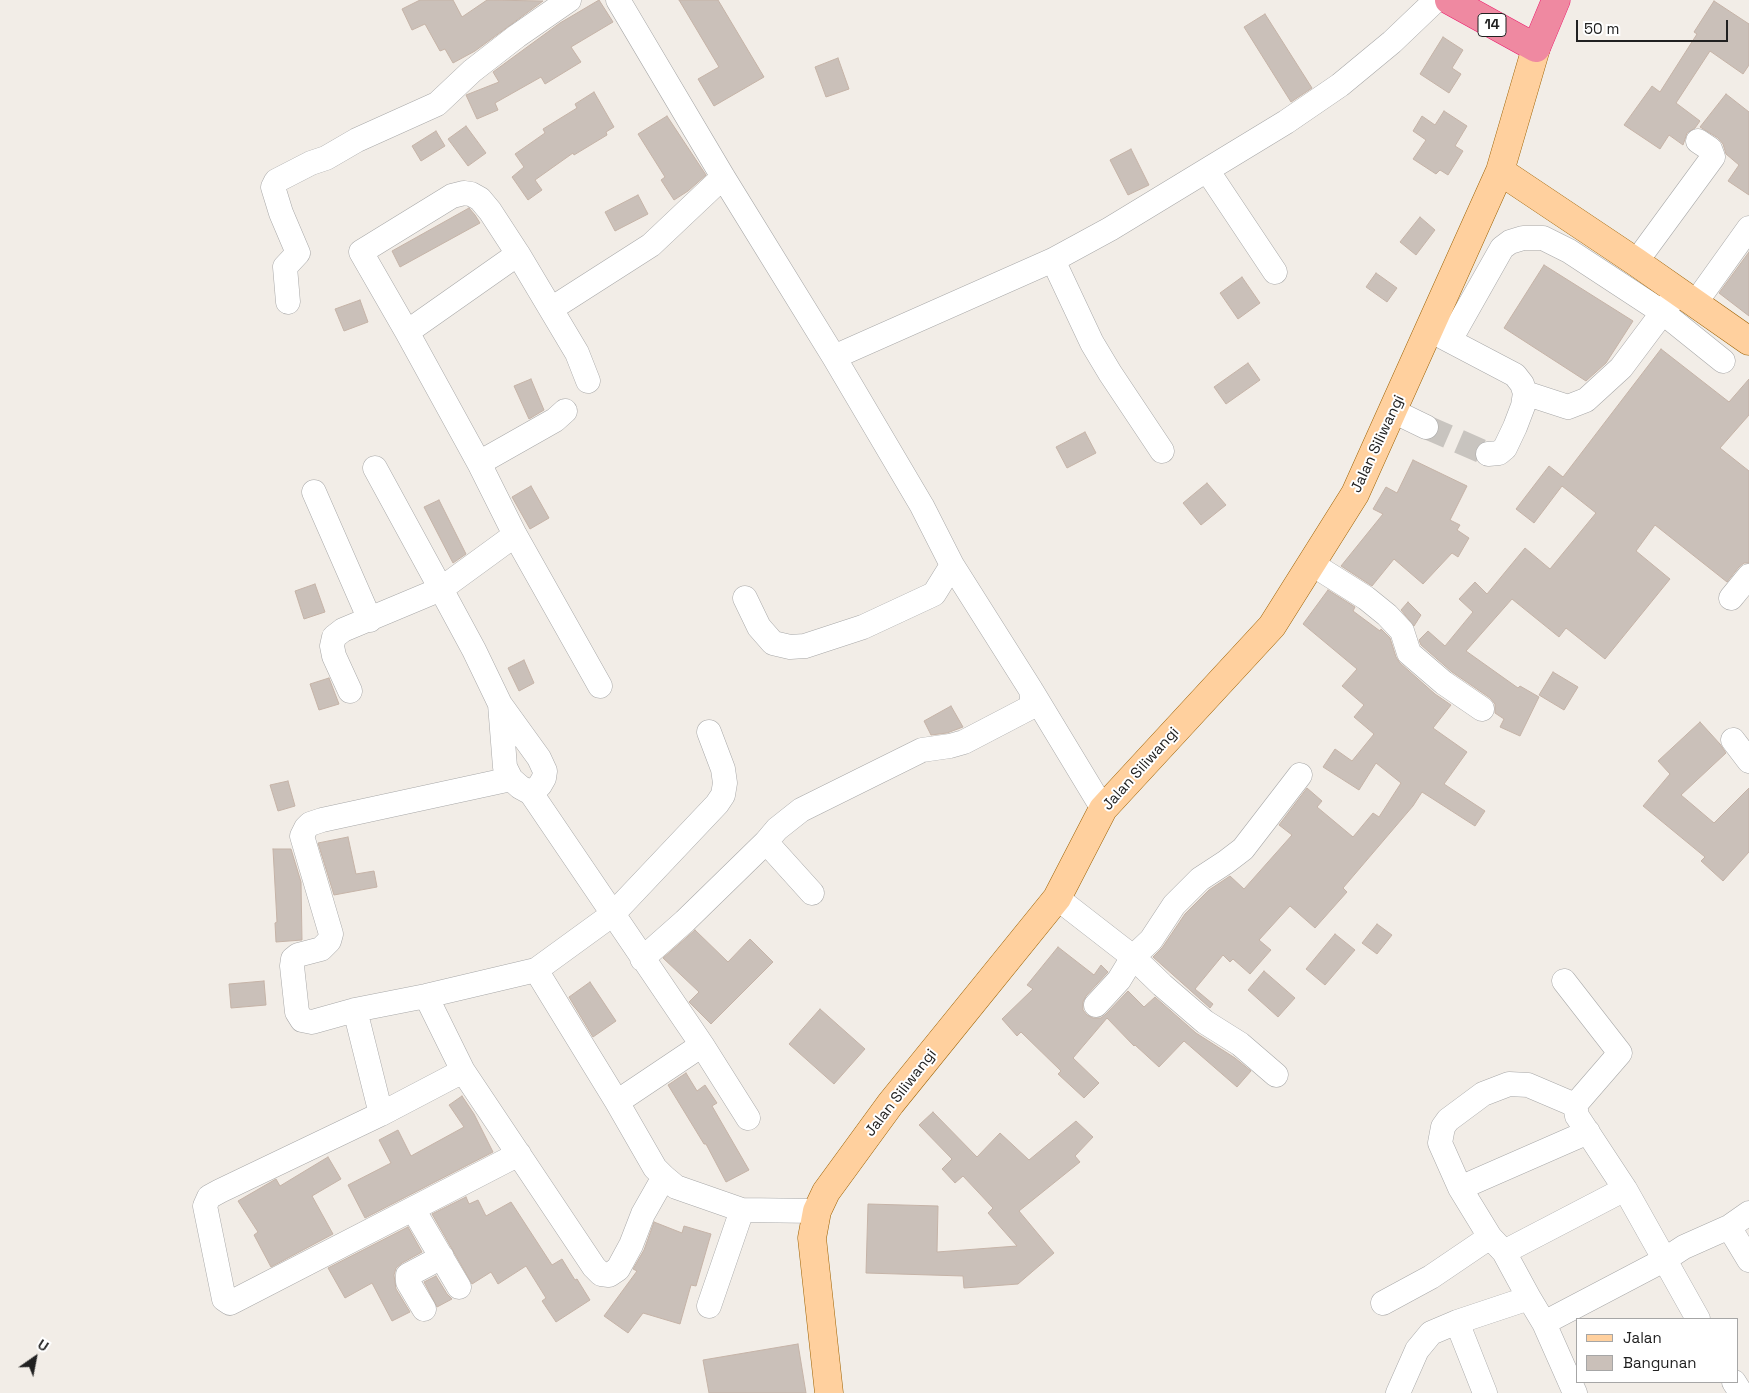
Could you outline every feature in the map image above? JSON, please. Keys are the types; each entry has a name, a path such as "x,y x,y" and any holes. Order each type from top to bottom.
{"highway":[{"name":"14","path":"1448,0 1536,48"},
{"path":"1536,48 1556,0"}],"main road":[{"name":"Jalan Siliwangi","path":"829,1393 812,1238 816,1211 826,1192 891,1103 1057,898 1103,809 1272,626 1312,564 1355,494 1393,411 1440,335 1500,171 1536,48"},
{"path":"1500,171 1687,296 1749,341"}],"street":[{"path":"288,302 285,267 298,253 276,196 274,187 276,181 311,163 326,158 357,140 437,104 472,71 517,36 569,0"},
{"path":"618,0 723,177 834,357 922,506 952,565 1103,809"},
{"path":"834,357 1053,260 1110,229 1286,122 1340,85 1392,42 1436,0"},
{"path":"1636,262 1713,157 1710,148 1698,141"},
{"path":"1207,170 1275,272"},
{"path":"551,309 651,245 723,177"},
{"path":"588,381 577,353 551,309 518,254 480,199 471,194 464,193 452,196 361,252 407,332 479,463 515,535 600,686"},
{"path":"1525,393 1568,407 1586,400 1620,368 1662,312 1687,296 1749,228"},
{"path":"1488,454 1498,453 1504,448 1523,406 1525,393 1522,384 1515,375 1440,335 1502,248 1510,242 1523,238 1543,238 1569,251 1662,312 1723,361"},
{"path":"407,332 518,254"},
{"path":"1053,260 1092,343 1162,451"},
{"path":"479,463 555,420 566,411"},
{"path":"1393,411 1426,427"},
{"path":"375,468 474,650 500,704 539,758 545,771 544,778 540,786 531,793"},
{"path":"314,492 370,620"},
{"path":"350,692 334,656 332,646 334,638 343,630 441,589 515,535"},
{"path":"1312,564 1366,598 1388,615 1402,631 1409,653 1444,683 1482,709"},
{"path":"745,598 759,627 773,642 790,647 805,646 862,627 934,594 952,565"},
{"path":"1732,598 1749,576"},
{"path":"642,959 685,921 777,829 801,810 922,750 964,742 1033,706 1031,690"},
{"path":"500,704 505,767 510,779 531,793 702,1045 748,1118"},
{"path":"510,779 322,820 310,824 306,828 302,836 331,934 329,941 321,949 298,955 293,960 296,1012 302,1020 312,1022 355,1010 426,996 536,970 613,914 717,804 723,795 725,783 723,769 709,732"},
{"path":"1733,740 1749,761"},
{"path":"1096,1005 1119,980 1133,957 1151,940 1174,906 1200,879 1242,849 1300,775"},
{"path":"766,842 812,893"},
{"path":"1057,898 1133,957 1205,1022 1240,1044 1276,1075"},
{"path":"536,970 655,1168 664,1177 676,1187 742,1210 816,1211"},
{"path":"1564,981 1620,1052 1575,1105"},
{"path":"426,996 463,1071 594,1267 601,1274 610,1275 618,1269 631,1245 643,1214 664,1177"},
{"path":"355,1010 381,1114"},
{"path":"617,1102 702,1045"},
{"path":"463,1071 381,1114 209,1197 205,1206 224,1300 230,1303 519,1154"},
{"path":"1575,1105 1528,1085 1509,1084 1482,1094 1448,1120 1443,1127 1440,1143 1460,1188 1497,1244 1544,1323 1577,1387"},
{"path":"1575,1105 1577,1116 1625,1189 1697,1318"},
{"path":"1460,1188 1588,1132"},
{"path":"1383,1303 1497,1244 1625,1189"},
{"path":"413,1209 459,1287"},
{"path":"708,1306 742,1210"},
{"path":"1544,1323 1684,1248 1729,1227 1749,1213"},
{"path":"1729,1227 1749,1260"},
{"path":"424,1309 408,1282 408,1275 442,1258"},
{"path":"1398,1393 1417,1350 1431,1333 1457,1322 1529,1298"},
{"path":"1457,1322 1485,1393"}],"building":[{"path":"420,0 453,0 462,17 487,0 543,1 475,51 453,63 445,49 440,51 425,24 412,30 402,9"},
{"path":"599,0 613,22 571,47 581,62 545,84 541,77 495,103 498,110 477,119 466,95 499,82 493,72 560,23"},
{"path":"679,0 718,0 764,77 714,106 698,79 719,67"},
{"path":"1714,1 1749,24 1749,65 1743,74 1710,51 1676,103 1700,121 1695,128 1687,133 1683,145 1669,135 1660,149 1624,125 1652,86 1660,92 1697,34 1694,32"},
{"path":"1265,14 1312,88 1291,102 1244,27"},
{"path":"1443,37 1463,50 1452,68 1461,74 1449,93 1420,74"},
{"path":"838,58 849,89 826,97 815,67"},
{"path":"594,92 614,127 606,132 607,135 574,155 573,153 535,180 542,190 528,200 512,177 524,167 515,154 545,133 543,129 577,108 575,104"},
{"path":"1726,94 1749,112 1749,195 1728,181 1739,165 1726,154 1723,144 1718,138 1700,127"},
{"path":"1444,111 1467,126 1455,146 1463,151 1448,175 1440,170 1436,174 1413,159 1426,140 1413,131 1422,116 1435,125"},
{"path":"667,116 706,175 688,191 674,200 661,180 665,177 638,134"},
{"path":"466,126 486,153 468,166 448,139"},
{"path":"436,131 445,146 421,161 412,146"},
{"path":"1131,149 1149,185 1128,195 1110,160"},
{"path":"638,195 648,214 615,231 605,212"},
{"path":"469,208 480,223 400,267 392,251"},
{"path":"1420,217 1435,230 1416,255 1400,242"},
{"path":"1749,252 1749,316 1719,293"},
{"path":"1544,265 1633,321 1606,363 1586,381 1504,328"},
{"path":"1376,273 1397,288 1387,302 1366,287"},
{"path":"1242,277 1260,303 1238,319 1220,293"},
{"path":"360,300 368,322 344,331 335,309"},
{"path":"1661,349 1729,402 1749,379 1749,415 1720,448 1749,471 1749,563 1744,563 1739,567 1727,582 1655,525 1636,551 1670,579 1605,659 1566,628 1559,637 1512,599 1466,651 1518,688 1520,686 1539,697 1520,736 1500,727 1504,719 1495,713 1495,704 1490,698 1452,672 1421,645 1419,640 1428,631 1445,646 1473,612 1459,599 1475,582 1487,594 1525,548 1550,569 1596,513 1562,486 1534,523 1516,509 1549,466 1563,477"},
{"path":"1248,363 1260,380 1226,404 1214,387"},
{"path":"531,379 544,410 529,419 514,386"},
{"path":"1085,432 1096,453 1067,468 1056,447"},
{"path":"1413,460 1467,486 1450,520 1460,525 1457,530 1469,538 1458,557 1452,553 1423,584 1394,559 1372,586 1341,566 1383,514 1373,509 1386,487 1397,493"},
{"path":"1207,483 1226,505 1201,525 1183,503"},
{"path":"531,486 549,518 530,529 512,497"},
{"path":"439,500 466,554 453,563 424,507"},
{"path":"315,584 325,612 304,619 295,591"},
{"path":"1328,590 1355,607 1353,611 1380,631 1381,629 1390,638 1400,663 1435,694 1451,705 1433,728 1467,752 1444,784 1485,811 1475,826 1422,792 1413,806 1343,888 1347,892 1315,928 1290,906 1259,940 1271,950 1250,974 1233,959 1230,962 1223,955 1195,989 1213,1004 1210,1008 1153,957 1162,948 1185,914 1209,890 1230,876 1244,889 1292,835 1279,825 1307,788 1322,801 1317,807 1353,837 1373,813 1379,817 1401,783 1376,763 1359,790 1323,767 1335,749 1352,761 1374,734 1354,717 1364,705 1342,686 1357,669 1303,624"},
{"path":"1408,602 1421,615 1414,626 1401,610"},
{"path":"524,660 534,683 519,691 508,668"},
{"path":"1553,672 1578,687 1564,710 1539,695"},
{"path":"329,678 339,704 319,710 310,684"},
{"path":"951,706 963,727 947,733 931,735 924,721"},
{"path":"1700,722 1726,753 1681,795 1714,823 1749,788 1749,852 1723,881 1701,861 1705,857 1643,806 1670,774 1658,761"},
{"path":"288,781 295,806 278,811 270,785"},
{"path":"348,837 356,874 374,871 377,887 334,895 318,843"},
{"path":"273,849 291,849 301,882 302,940 276,942 275,923 277,922"},
{"path":"1377,924 1392,935 1377,954 1362,943"},
{"path":"695,930 728,962 750,939 773,962 711,1024 689,1002 699,992 663,958"},
{"path":"1335,934 1355,950 1325,985 1306,969"},
{"path":"1058,947 1094,975 1101,965 1108,972 1086,996 1083,1002 1083,1010 1087,1015 1093,1018 1101,1018 1128,991 1144,1007 1155,997 1196,1033 1235,1058 1251,1071 1237,1087 1184,1041 1159,1067 1134,1046 1107,1018 1073,1058 1099,1083 1084,1098 1058,1074 1061,1071 1021,1032 1017,1036 1002,1019 1033,989 1027,985"},
{"path":"1264,971 1295,998 1278,1017 1248,990"},
{"path":"264,981 266,1005 231,1008 229,984"},
{"path":"590,982 616,1021 593,1037 569,997"},
{"path":"820,1009 865,1049 834,1084 789,1044"},
{"path":"686,1073 697,1091 705,1085 717,1103 712,1106 749,1170 726,1182 706,1144 704,1144 668,1085"},
{"path":"462,1096 474,1114 493,1152 365,1218 348,1185 391,1163 379,1140 398,1130 411,1156 464,1127 449,1105"},
{"path":"933,1112 977,1157 1000,1133 1029,1160 1076,1121 1093,1137 1075,1156 1080,1162 1019,1211 1054,1253 1018,1284 964,1288 963,1276 866,1273 868,1204 938,1206 937,1252 1017,1246 988,1213 993,1208 963,1176 955,1183 942,1169 952,1159 919,1125"},
{"path":"328,1157 341,1179 312,1196 333,1234 271,1267 254,1235 258,1232 238,1201 276,1179 280,1186"},
{"path":"466,1197 469,1204 478,1200 486,1216 511,1202 552,1265 562,1259 590,1300 556,1322 542,1301 546,1298 526,1266 498,1284 491,1272 472,1284 432,1214"},
{"path":"654,1222 682,1233 684,1226 711,1234 696,1286 691,1285 680,1324 643,1313 628,1333 604,1316 637,1271 633,1269 644,1250"},
{"path":"408,1227 422,1252 396,1268 394,1275 396,1289 410,1312 392,1321 372,1283 345,1298 328,1268"},
{"path":"436,1276 452,1299 437,1307 424,1282"},
{"path":"798,1344 806,1393 709,1393 703,1360"}],"tunnel":[{"path":"1426,427 1488,454"}]}
